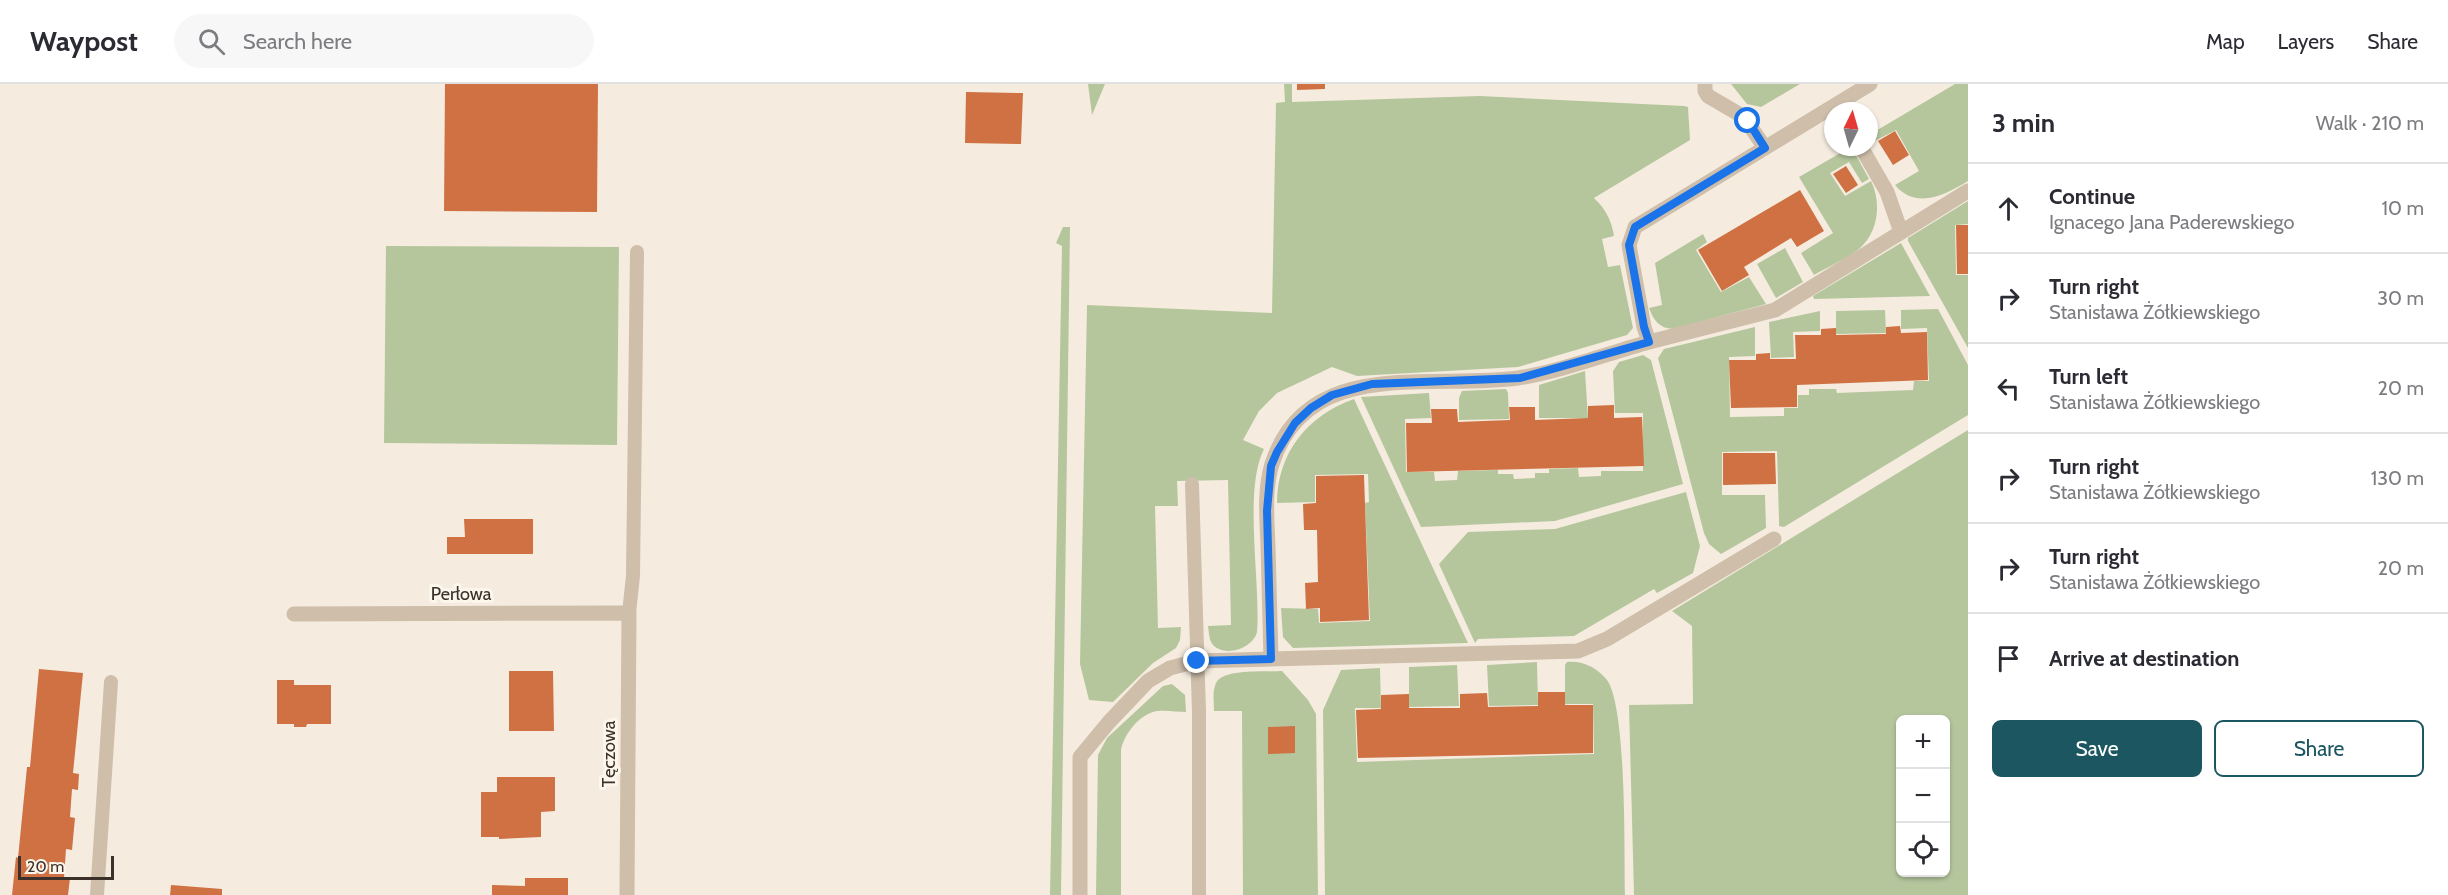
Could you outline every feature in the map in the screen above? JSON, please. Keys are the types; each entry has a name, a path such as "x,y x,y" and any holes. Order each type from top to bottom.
{"street":[{"path":"1705,84 1708,96 1744,117 1765,148"},
{"path":"1846,102 1870,84"},
{"path":"1649,342 1644,327 1629,245 1635,227 1765,148 1824,115"},
{"path":"1866,156 1887,192 1901,232"},
{"path":"1271,659 1267,511 1269,480 1277,452 1295,423 1311,408 1332,395 1372,384 1520,378 1775,310 1968,191"},
{"path":"1080,895 1080,757 1148,681 1170,668 1197,661 1578,651 1606,639 1774,539"},
{"name":"Perłowa","path":"294,614 629,613"},
{"name":"Tęczowa","path":"627,895 629,613"}],"lane":[{"path":"629,613 633,576 637,252"},
{"path":"1192,484 1199,712 1199,895"},
{"path":"97,895 111,682"}],"green space":[{"path":"1088,84 1105,84 1092,115"},
{"path":"1284,84 1292,84 1292,102 1480,96 1684,106 1688,107 1690,140 1594,198 1612,225 1614,236 1602,239 1608,267 1620,265 1633,328 1627,335 1518,367 1357,376 1332,367 1277,393 1259,411 1243,440 1264,449 1258,467 1254,512 1257,632 1245,647 1232,651 1218,649 1210,639 1208,626 1231,625 1228,480 1177,481 1178,506 1155,506 1158,628 1181,627 1180,640 1176,648 1153,663 1113,702 1089,700 1080,664 1087,305 1272,313 1276,103 1285,102"},
{"path":"1731,84 1800,84 1761,107 1747,104"},
{"path":"1955,84 1968,84 1968,181 1931,198 1912,197 1903,193 1895,185 1919,171 1896,130 1878,139 1878,130"},
{"path":"1835,156 1856,156 1869,179 1862,183 1849,162 1830,173 1845,196 1871,181 1876,197 1877,215 1868,239 1845,258 1814,275 1801,253 1833,233 1799,177"},
{"path":"1968,201 1968,224 1955,225 1956,275 1968,275 1968,348 1908,238"},
{"path":"1063,227 1070,227 1061,895 1050,895 1062,246 1056,243"},
{"path":"1703,234 1707,242 1696,250 1721,292 1749,277 1766,304 1673,329 1664,327 1655,320 1649,308 1662,305 1655,263"},
{"path":"1901,243 1930,296 1814,299 1813,296"},
{"path":"386,246 619,247 617,445 384,443"},
{"path":"1785,248 1803,282 1776,298 1757,264"},
{"path":"1938,309 1968,365 1968,415 1784,527 1779,526 1777,451 1722,452 1722,495 1765,495 1766,528 1721,554 1709,544 1704,533 1658,358 1664,349 1755,327 1755,356 1729,357 1730,417 1784,416 1784,408 1798,408 1798,395 1809,395 1809,389 1836,389 1837,393 1913,390 1914,381 1929,381 1927,328 1901,329 1901,310"},
{"path":"1885,310 1886,333 1836,334 1836,311"},
{"path":"1820,311 1820,331 1793,332 1794,357 1771,358 1769,322"},
{"path":"1643,355 1651,360 1683,484 1555,521 1421,527 1361,397 1429,393 1431,418 1405,419 1406,472 1434,472 1435,481 1457,480 1458,471 1498,470 1498,474 1513,474 1514,479 1535,478 1535,473 1549,473 1549,469 1578,468 1579,477 1601,476 1601,471 1643,471 1643,413 1615,413 1613,371 1619,362"},
{"path":"1585,371 1588,418 1539,418 1539,385"},
{"path":"1506,389 1509,419 1459,420 1459,398 1462,391"},
{"path":"1354,399 1468,643 1293,648 1283,637 1281,608 1318,609 1319,623 1370,621 1365,503 1369,502 1368,474 1315,475 1315,502 1277,503 1278,485 1283,468 1298,438 1323,415"},
{"path":"1968,430 1968,895 1634,895 1629,705 1693,704 1692,626 1672,611"},
{"path":"1686,492 1700,546 1693,573 1657,593 1654,589 1574,636 1478,639 1475,643 1439,564 1468,532 1555,529"},
{"path":"1537,662 1538,705 1489,706 1487,665"},
{"path":"1567,662 1584,664 1599,672 1607,680 1613,696 1618,720 1623,783 1625,895 1325,895 1323,710 1341,670 1380,668 1381,708 1355,708 1357,762 1594,754 1593,704 1565,704 1565,665"},
{"path":"1457,665 1459,706 1409,707 1409,667"},
{"path":"1282,671 1308,700 1316,714 1318,895 1243,895 1242,711 1214,711 1214,690 1220,678 1227,675"},
{"path":"1172,684 1185,695 1186,712 1158,711 1145,716 1129,731 1123,744 1121,750 1121,895 1096,895 1098,755 1107,738 1163,686"}],"building":[{"path":"445,84 598,84 597,212 444,211"},
{"path":"1297,84 1325,84 1325,89 1297,90"},
{"path":"966,92 1023,93 1021,144 965,143"},
{"path":"1895,131 1909,155 1893,165 1878,141"},
{"path":"1846,166 1858,185 1846,193 1833,174"},
{"path":"1800,190 1824,231 1797,247 1791,238 1744,267 1749,275 1722,291 1698,250"},
{"path":"1956,225 1968,225 1968,274 1957,274"},
{"path":"1900,326 1901,333 1927,332 1928,380 1797,385 1797,407 1731,408 1729,360 1756,360 1756,354 1770,353 1770,359 1796,359 1795,335 1821,335 1821,329 1836,328 1836,335 1886,334 1886,327"},
{"path":"1614,405 1614,418 1642,417 1644,466 1407,472 1406,423 1432,423 1431,409 1457,409 1458,422 1510,420 1509,407 1535,407 1535,420 1588,418 1588,406"},
{"path":"1723,453 1775,453 1776,484 1723,485"},
{"path":"1364,475 1369,620 1320,622 1320,608 1306,609 1305,583 1318,582 1317,530 1304,530 1303,504 1316,503 1316,476"},
{"path":"464,519 533,519 533,554 447,554 447,537 465,537"},
{"path":"39,669 83,673 73,773 79,774 78,790 72,789 70,817 75,818 72,850 66,849 64,878 70,878 68,895 12,895 27,767 30,767"},
{"path":"509,671 553,671 554,731 509,731"},
{"path":"277,680 294,680 294,685 331,685 331,724 307,724 306,727 294,727 294,724 277,724"},
{"path":"1538,692 1565,692 1565,705 1593,705 1593,753 1358,758 1356,710 1381,709 1381,695 1409,694 1409,708 1460,708 1460,694 1487,693 1488,707 1538,706"},
{"path":"1295,726 1295,753 1268,754 1268,727"},
{"path":"497,777 555,777 555,811 541,812 541,837 499,839 499,837 481,837 481,792 497,792"},
{"path":"525,878 568,878 568,895 492,895 492,885 525,886"},
{"path":"171,885 222,889 222,895 170,895"}],"route":[{"path":"1197,661 1271,659 1267,494 1271,466 1295,423 1322,400 1353,388 1372,384 1520,378 1649,342 1644,327 1629,245 1635,227 1765,148 1748,121"}]}
